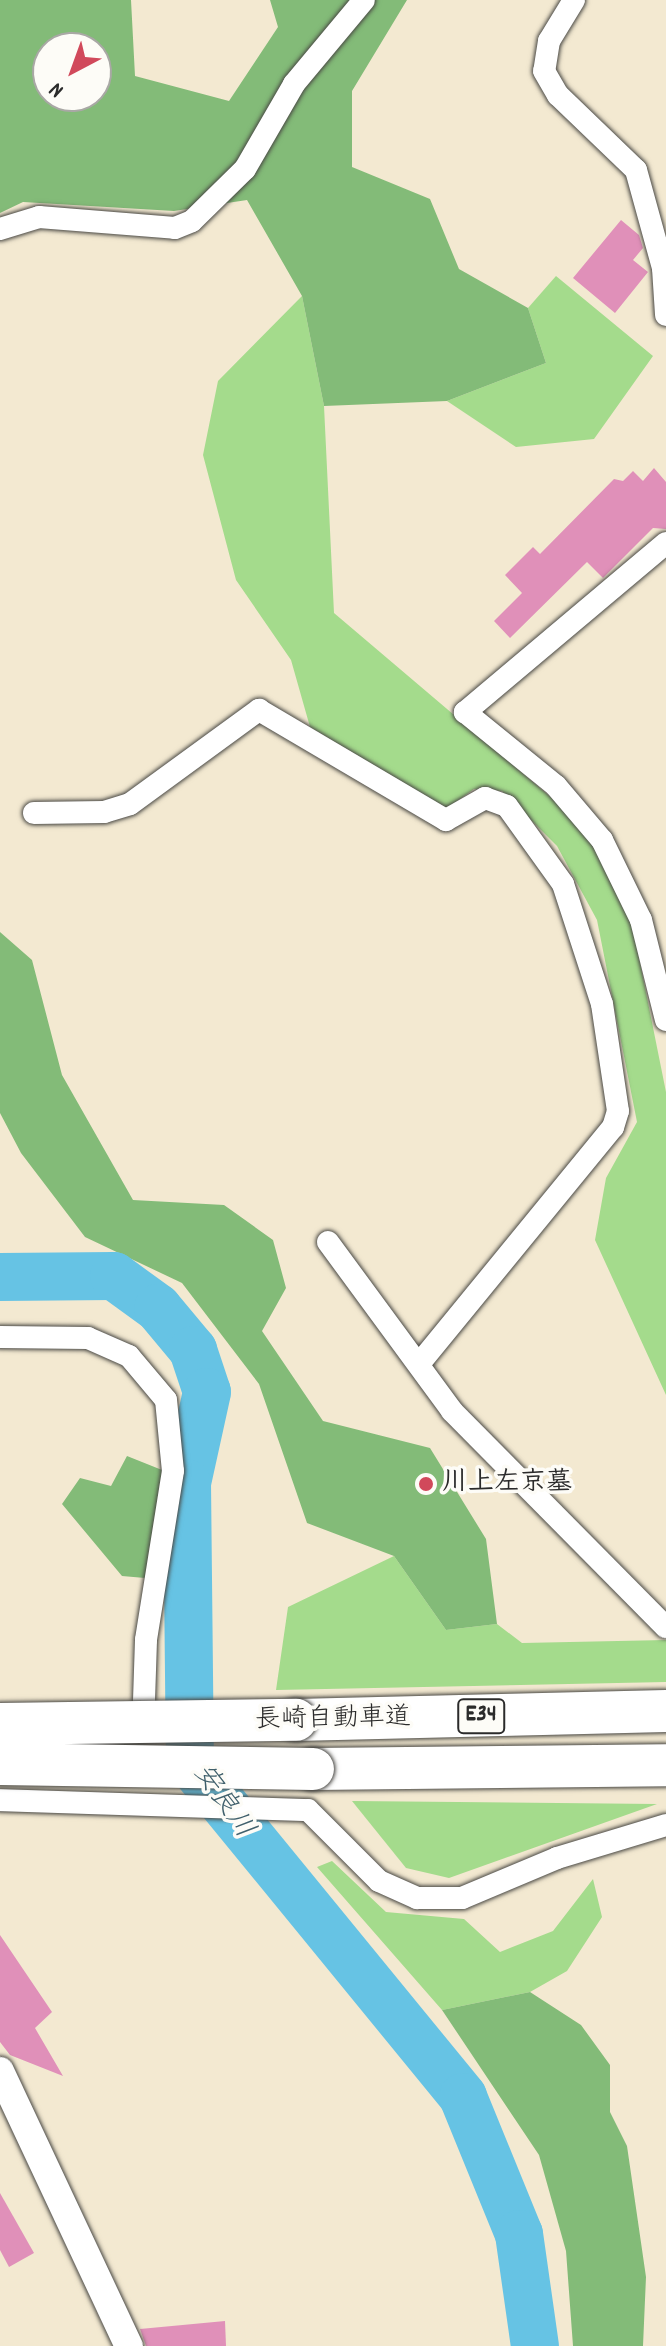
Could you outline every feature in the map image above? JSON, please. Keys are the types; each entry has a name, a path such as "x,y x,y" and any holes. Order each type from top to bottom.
{"highway":[{"name":"長崎自動車道","path":"0,1724 666,1711"},
{"name":"長崎自動車道","path":"0,1764 313,1769 666,1765"}],"street":[{"path":"0,229 39,217 175,228 192,221 245,169 294,84 364,0"},
{"path":"574,0 549,41 544,71 558,95 636,170 663,268 666,315"},
{"path":"666,543 465,712 556,786 602,840 641,920 666,1020"},
{"path":"34,813 104,812 130,804 259,710 446,820 485,798 507,806 563,884 602,1004 618,1111 613,1127 420,1363"},
{"path":"328,1242 500,1464 666,1627"},
{"path":"0,1337 88,1338 129,1356 166,1400 173,1471 141,1703 159,1790 171,1804"},
{"path":"0,1800 273,1804 308,1810 379,1881 417,1898 462,1898 557,1858 666,1825"},
{"path":"0,2071 129,2346"}],"green space":[{"path":"0,0 131,0 135,76 229,101 278,27 270,0 407,0 352,91 352,167 430,199 459,269 528,308 546,363 447,401 324,406 302,296 247,200 174,211 23,202 0,213"},
{"path":"556,276 653,356 594,439 516,447 447,401 546,363 528,308"},
{"path":"302,296 324,406 334,613 554,800 597,849 632,923 666,1092 666,1395 595,1240 606,1178 637,1122 597,920 557,846 502,791 474,789 446,809 310,727 291,660 236,580 203,455 218,381"},
{"path":"0,932 32,960 62,1075 133,1200 224,1205 273,1240 286,1288 262,1331 323,1421 430,1448 486,1539 497,1624 446,1630 394,1556 307,1523 259,1384 182,1283 85,1237 21,1153 0,1113"},
{"path":"127,1456 162,1470 145,1578 122,1576 62,1504 80,1478 111,1486"},
{"path":"394,1556 446,1630 497,1624 522,1643 666,1640 666,1682 276,1690 288,1607"},
{"path":"352,1801 657,1804 449,1878 406,1868"},
{"path":"332,1861 386,1912 464,1919 500,1952 553,1931 593,1879 602,1917 567,1971 530,1992 442,2010 317,1867"},
{"path":"530,1992 581,2025 610,2065 610,2112 627,2146 646,2277 643,2346 573,2346 566,2251 539,2155 442,2010"}],"building":[{"path":"621,220 639,235 643,248 633,260 648,272 615,313 573,278"},
{"path":"654,468 666,482 666,529 653,528 603,578 587,562 510,638 494,621 522,593 505,575 533,547 540,554 614,479 623,481 633,471 643,481"},
{"path":"0,1935 52,2012 35,2028 63,2076 10,2055 0,2042"},
{"path":"0,2193 34,2253 9,2267 0,2250"},
{"path":"225,2321 226,2346 146,2346 140,2329"}],"waterway":[{"name":"安良川","path":"0,1277 114,1276 158,1308 193,1350 207,1392 187,1483 190,1763 463,2097 519,2234 535,2346"}],"place":[{"name":"川上左京墓","path":"426,1484"}]}
